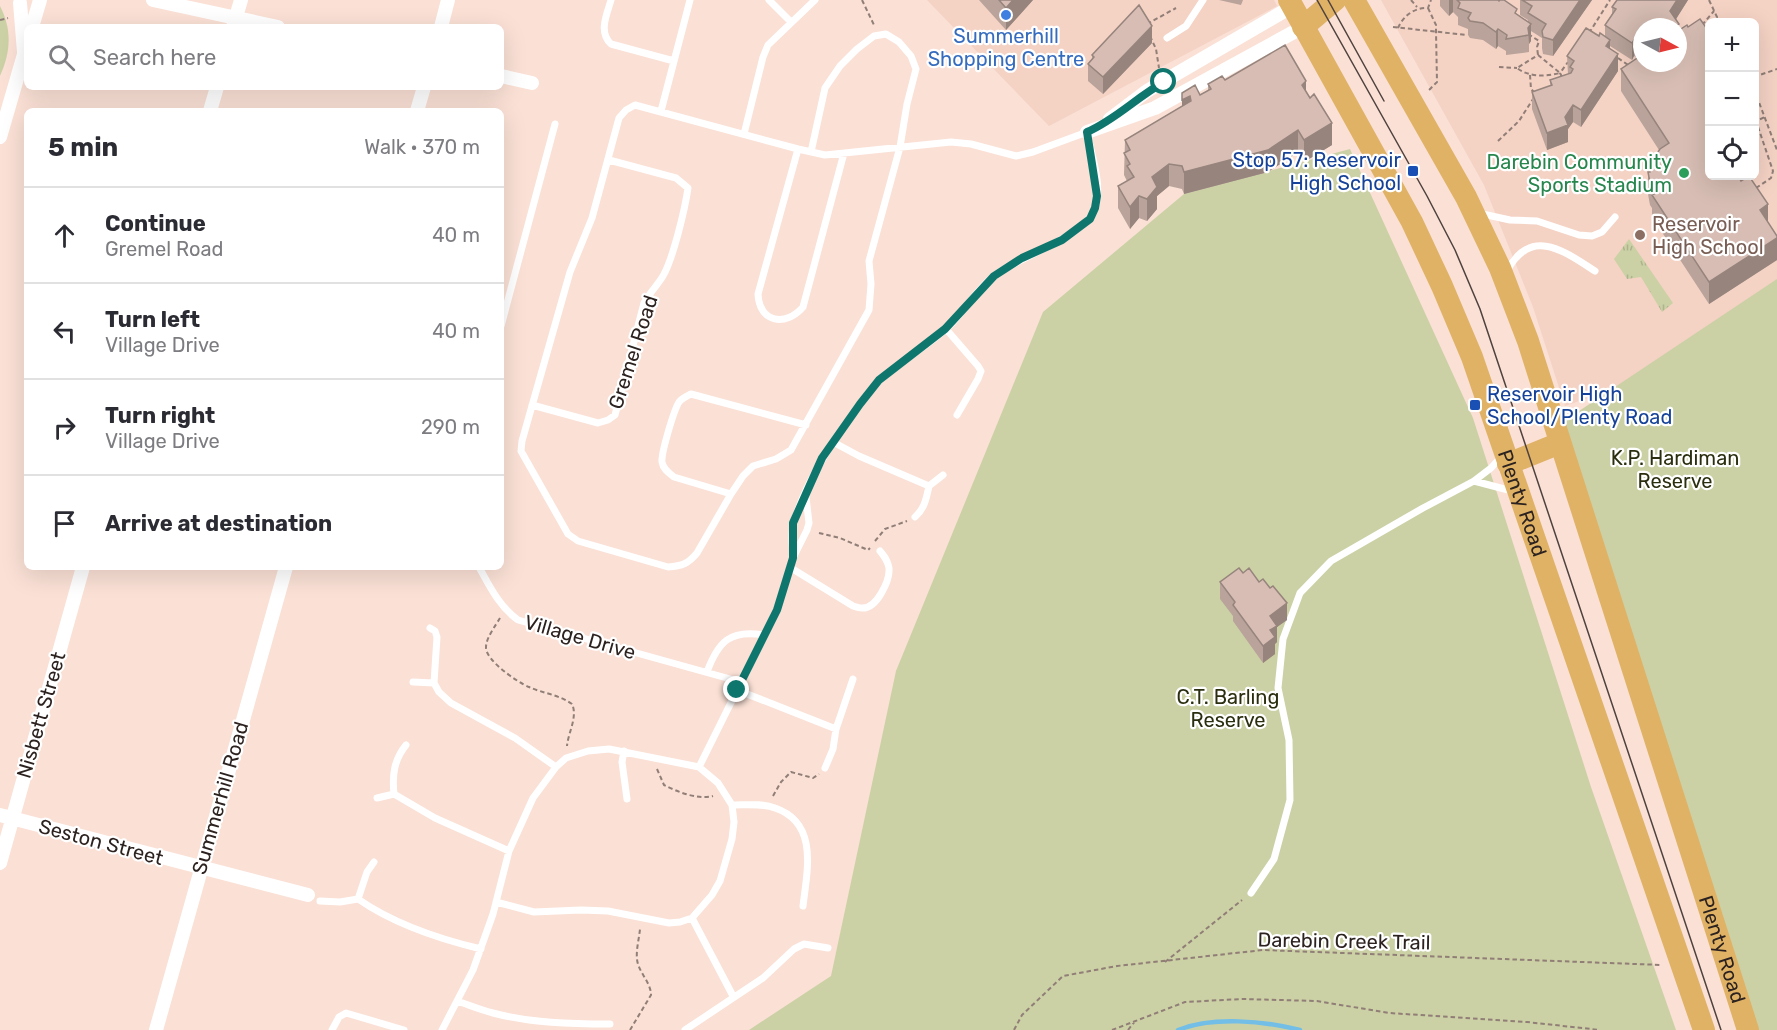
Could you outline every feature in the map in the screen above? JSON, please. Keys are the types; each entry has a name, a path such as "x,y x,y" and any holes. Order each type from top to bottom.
{"highway":[{"path":"1303,27 1335,0"},
{"name":"Plenty Road","path":"1354,0 1473,212 1503,277 1528,341 1745,1021"},
{"name":"Plenty Road","path":"1298,2 1303,27 1412,222 1472,357 1701,1021"},
{"path":"1506,458 1560,442"}],"street":[{"path":"24,40 16,2 38,0 33,24"},
{"path":"153,0 235,22 252,24"},
{"path":"235,22 241,0"},
{"path":"442,24 448,0"},
{"path":"1101,126 1147,92 1298,2"},
{"path":"1087,132 1155,108 1303,27"},
{"path":"0,137 24,56"},
{"path":"504,77 532,83"},
{"path":"211,108 215,90"},
{"path":"418,108 423,90"},
{"name":"Nisbett Street","path":"0,863 6,817 82,570"},
{"name":"Summerhill Road","path":"156,1030 285,570"},
{"name":"Seston Street","path":"6,817 314,898"}],"lane":[{"path":"611,0 604,22 606,40 611,44 674,61"},
{"path":"661,111 690,0"},
{"path":"769,0 791,22"},
{"path":"744,134 768,45 815,0"},
{"path":"1167,38 1186,26 1203,0"},
{"path":"699,767 777,610 793,558 793,523 812,478 833,442 879,380 945,329 994,276 1022,258 1062,240 1090,219 1095,208 1097,196 1087,132 1034,152 1016,156 971,144 951,142 900,147 825,155 811,152 798,149 635,105 626,110 620,118 592,218 570,272 521,451 568,534 578,541 668,567 682,567 698,554 730,494 743,476 753,466 777,459 790,450 869,310 871,284 869,261 900,147 916,69 911,57 899,42 886,34 874,36 840,66 825,88 811,152"},
{"path":"504,315 555,124"},
{"path":"798,149 758,294 758,303 763,311 769,317 778,320 789,319 803,307 844,153"},
{"name":"Gremel Road","path":"532,405 598,423 615,415 644,303 651,289 663,277 669,262 688,188 676,178 609,160"},
{"path":"1473,212 1502,219 1543,222 1586,236 1597,235 1615,217"},
{"path":"1503,277 1516,256 1540,245 1560,249 1595,271"},
{"path":"945,329 981,371 957,415"},
{"path":"730,494 674,477 666,471 662,464 678,404 684,398 691,394 806,425"},
{"path":"833,442 859,456 929,486"},
{"path":"1251,893 1274,860 1290,800 1289,740 1278,688 1283,639 1300,593 1331,561 1474,481 1506,458"},
{"path":"915,518 922,511 929,486 943,476"},
{"path":"1474,481 1517,492"},
{"path":"793,558 807,530 806,494"},
{"path":"791,568 853,606 862,609 878,598 886,582 889,570 887,560 880,551"},
{"name":"Village Drive","path":"481,570 495,598 518,620 741,682"},
{"path":"430,628 435,631 437,637 434,683 439,692 451,703 515,738 556,767"},
{"path":"707,672 719,646 729,638 752,633 764,635"},
{"path":"825,768 853,679"},
{"path":"413,682 434,683"},
{"path":"737,690 836,729"},
{"path":"394,794 393,771 399,754 406,745"},
{"path":"441,1030 473,970 481,949 509,851 533,798 556,767 569,757 588,751 609,749 654,757 699,767 718,783 732,805 734,822 732,839 720,880 712,895 692,918 669,923 608,911 534,912 496,902"},
{"path":"624,751 622,762 627,799"},
{"path":"377,798 394,794 435,818 509,851"},
{"path":"732,805 769,807 787,813 800,828 806,838 808,860 803,906"},
{"path":"358,899 367,872 374,862"},
{"path":"314,898 339,902 358,899 384,915 415,928 452,942 481,949"},
{"path":"692,918 733,996"},
{"path":"685,1030 763,978 794,949 804,944 828,948"},
{"path":"457,1001 514,1018 559,1023 610,1024"},
{"path":"332,1030 339,1017 346,1013 404,1030"}],"path":[{"path":"862,0 879,35"},
{"path":"1411,0 1418,8"},
{"path":"1429,90 1437,82 1436,25 1428,8 1431,0"},
{"path":"1586,37 1610,0"},
{"path":"1709,0 1715,18"},
{"path":"1144,26 1176,8"},
{"path":"1398,28 1401,22 1418,8 1428,8"},
{"path":"1696,32 1714,11"},
{"path":"0,20 8,18"},
{"path":"1393,27 1467,35"},
{"path":"1522,31 1539,41 1538,55 1560,73 1563,82"},
{"path":"1149,34 1156,49 1156,61 1164,82"},
{"path":"1517,68 1538,55"},
{"path":"1499,67 1517,68 1530,75 1554,75 1560,73 1573,55"},
{"path":"1612,55 1630,66"},
{"path":"1759,76 1777,69"},
{"path":"1498,141 1519,121 1536,95 1531,88 1530,75"},
{"path":"1759,100 1777,150"},
{"path":"1759,119 1765,117"},
{"path":"1755,189 1771,178 1773,171 1757,126"},
{"path":"819,533 840,538 868,550 885,529 915,518"},
{"path":"506,611 499,619 487,643 488,653 497,666 521,683 572,704 574,718 566,748 569,757"},
{"path":"654,757 660,778 664,785 672,789 700,797 711,797 723,789"},
{"path":"769,807 781,782 791,772 813,778 825,768"},
{"path":"1165,962 1251,893"},
{"path":"630,1030 651,995 651,989 643,977 637,960 642,918"},
{"name":"Darebin Creek Trail","path":"1014,1030 1022,1015 1063,976 1117,966 1263,950 1664,965"},
{"path":"1112,1030 1185,1002 1242,999 1317,1001 1389,1013 1527,1022 1600,1030"},
{"path":"1128,1030 1137,1019"}],"shaded area":[{"path":"927,0 1274,0 1277,6 1049,126"},
{"name":"Reservoir High School","path":"1381,0 1777,0 1777,285 1771,332 1565,406 1533,307 1484,185"}],"green space":[{"path":"0,6 7,23 9,41 0,76"},
{"name":"C.T. Barling Reserve","path":"1350,149 1473,418 1591,787 1676,1030 749,1030 831,976 896,671 1043,312 1184,194"},
{"path":"1629,239 1673,303 1662,312 1641,277 1627,279 1614,259"},
{"name":"K.P. Hardiman Reserve","path":"1777,279 1777,1030 1752,1030 1555,427"}],"building":[{"path":"999,0 1013,0 1006,8"},
{"path":"1457,0 1504,0 1517,9 1515,13 1531,24 1528,28 1529,35 1506,39 1507,35 1498,29 1496,32 1483,23 1470,21 1468,18 1471,13 1458,8 1460,3"},
{"path":"1522,0 1580,0 1553,40 1543,37 1542,31 1546,24 1528,13 1532,6"},
{"path":"1617,0 1677,0 1670,11 1675,18 1633,18 1632,43 1605,25 1616,9 1612,7"},
{"path":"1139,5 1152,26 1103,77 1088,64 1094,57 1092,55"},
{"name":"Darebin Community Sports Stadium","path":"1700,19 1705,26 1705,180 1752,180 1768,204 1760,210 1777,236 1709,282 1652,195 1656,193 1650,183 1648,172 1660,149 1669,143 1621,69 1633,61 1633,72 1687,72 1687,25 1688,27"},
{"path":"1586,28 1610,40 1606,46 1618,54 1581,110 1573,105 1565,117 1568,125 1547,133 1532,92 1552,85 1550,80 1571,73 1573,69 1570,67 1574,61 1567,56"},
{"path":"1285,45 1306,81 1302,85 1310,98 1314,94 1332,123 1304,140 1298,130 1268,150 1184,172 1182,166 1169,164 1152,177 1157,187 1147,199 1139,196 1130,207 1118,186 1134,177 1127,166 1130,164 1124,153 1130,150 1125,140 1191,101 1190,96 1182,100 1182,93 1195,85 1200,95 1211,89 1208,84 1222,76 1225,80"},
{"path":"1239,568 1243,573 1249,568 1259,582 1263,579 1270,588 1273,586 1287,603 1270,616 1277,626 1270,630 1275,637 1263,646 1233,605 1235,602 1220,582"}],"waterway":[{"path":"1178,1030 1222,1021 1255,1022 1300,1030"}],"tram line":[{"path":"1317,0 1427,196 1455,250 1480,309 1721,1030"},
{"path":"1328,0 1384,101"}],"place":[{"name":"Summerhill Shopping Centre","path":"1006,15"},
{"name":"Stop 57: Reservoir High School","path":"1413,171"},
{"name":"Darebin Community Sports Stadium","path":"1684,173"},
{"name":"Reservoir High School","path":"1640,235"},
{"name":"Reservoir High School/Plenty Road","path":"1475,405"}],"route":[{"path":"737,690 777,610 793,558 793,523 812,478 833,442 879,380 955,320 977,292 994,276 1022,258 1062,240 1090,219 1097,196 1087,132 1101,126 1164,82"}]}
